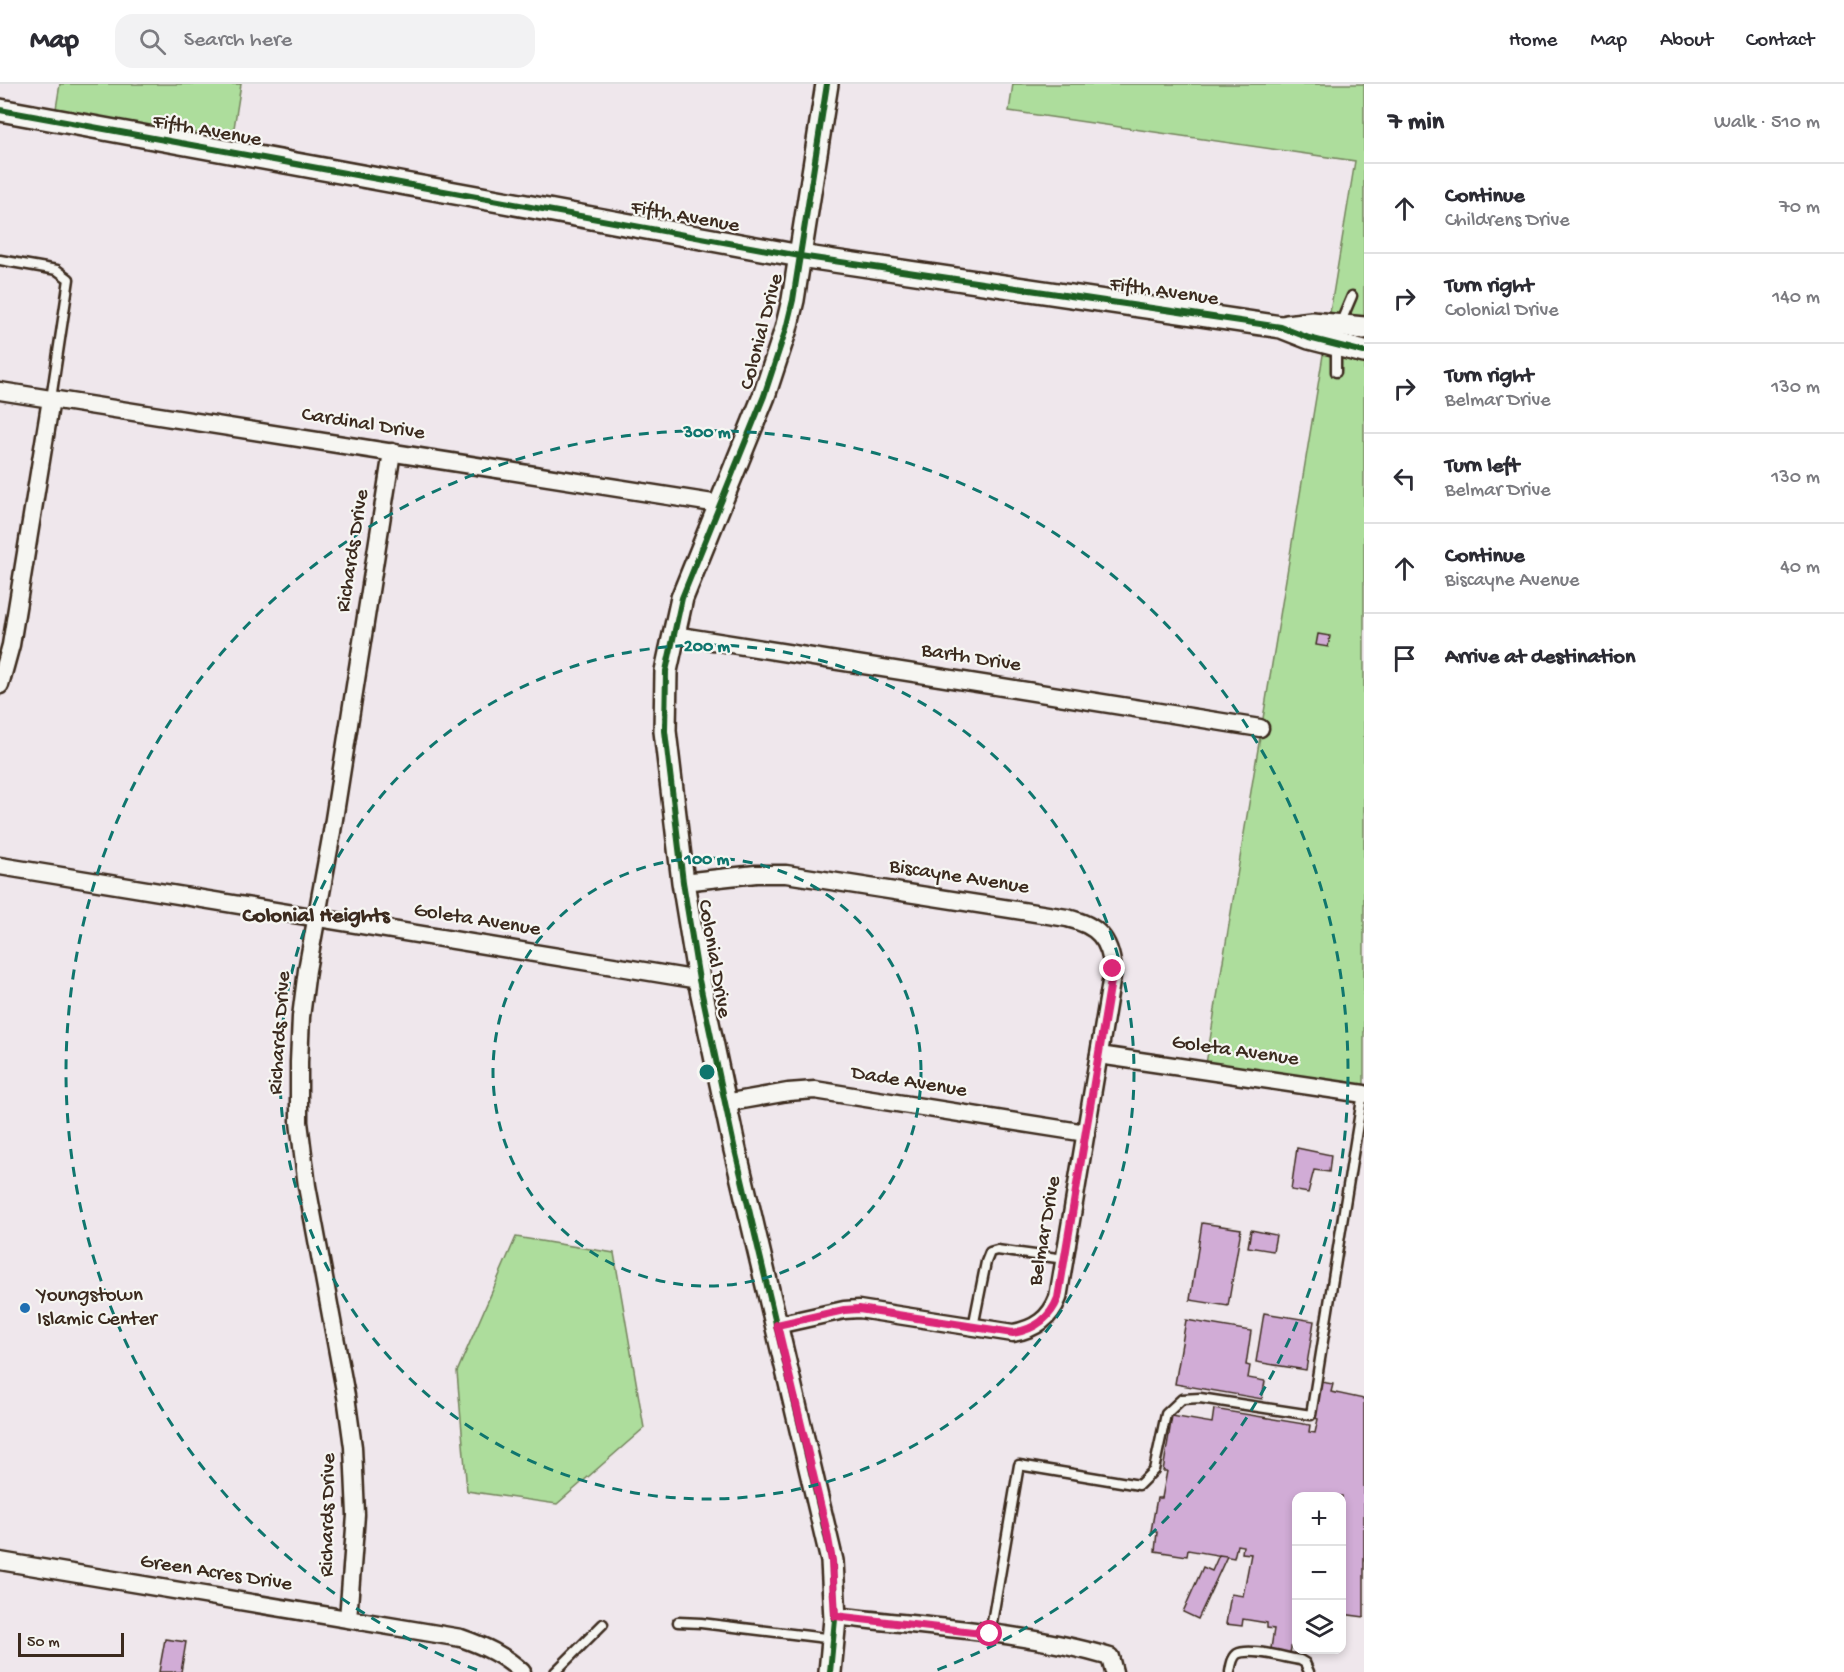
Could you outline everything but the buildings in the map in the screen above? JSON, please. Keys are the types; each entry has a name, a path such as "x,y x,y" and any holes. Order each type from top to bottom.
{"street":[{"name":"Colonial Drive","path":"827,84 786,329 764,396 686,586 666,671 665,730 683,882 699,980 725,1104 832,1561 835,1616 830,1672"},
{"name":"Fifth Avenue","path":"0,110 800,256 1338,336 1364,352"},
{"name":"Fifth Avenue","path":"1338,336 1364,328"},
{"name":"Cardinal Drive","path":"0,391 719,504"},
{"path":"0,685 11,645 51,399"},
{"name":"Richards Drive","path":"348,1619 356,1515 353,1447 346,1396 307,1186 299,1122 301,1017 392,452"},
{"name":"Barth Drive","path":"674,635 1260,728"},
{"name":"Goleta Avenue","path":"0,866 699,980"},
{"name":"Biscayne Avenue","path":"683,882 756,874 786,874 1080,921 1090,925 1108,945 1113,969 1099,1055"},
{"name":"Goleta Avenue","path":"1099,1055 1363,1094"},
{"name":"Belmar Drive","path":"777,1325 844,1310 859,1309 1013,1333 1028,1330 1039,1324 1055,1306 1099,1055"},
{"name":"Dade Avenue","path":"725,1104 788,1092 815,1090 1086,1133"},
{"name":"Green Acres Drive","path":"0,1561 469,1641 491,1650 522,1672"},
{"path":"835,1616 990,1634 1082,1649 1110,1657 1114,1672"}],"lane":[{"path":"0,260 57,270 69,279 51,399"},
{"path":"1336,372 1338,336 1352,296"},
{"path":"990,1634 1019,1465 1139,1485 1154,1470 1166,1414 1182,1399 1200,1398 1311,1415 1363,1094"},
{"path":"973,1328 990,1252 997,1250 1065,1259"},
{"path":"678,1622 834,1640"},
{"path":"555,1672 603,1624"},
{"path":"1230,1672 1233,1659 1247,1651 1300,1660 1305,1662 1309,1672"}],"green space":[{"path":"60,84 241,84 230,153 54,121"},
{"path":"1013,84 1364,84 1364,1094 1205,1070 1355,161 1009,111"},
{"path":"516,1237 614,1253 644,1428 557,1504 467,1491 457,1372"}],"cycle path":[{"path":"827,84 793,300 786,329 764,396 682,598 666,671 665,731 683,882 699,980 735,1150 832,1561 835,1619 830,1672"},
{"path":"0,110 800,256 1281,327 1309,338 1364,352"}],"place":[{"name":"Youngstown Islamic Center","path":"25,1308"}],"district":[{"name":"Colonial Heights","path":"316,917"}],"route":[{"path":"990,1634 835,1616 832,1561 827,1533 777,1325 844,1310 859,1309 1013,1333 1028,1330 1048,1316 1058,1298 1113,969"}]}
